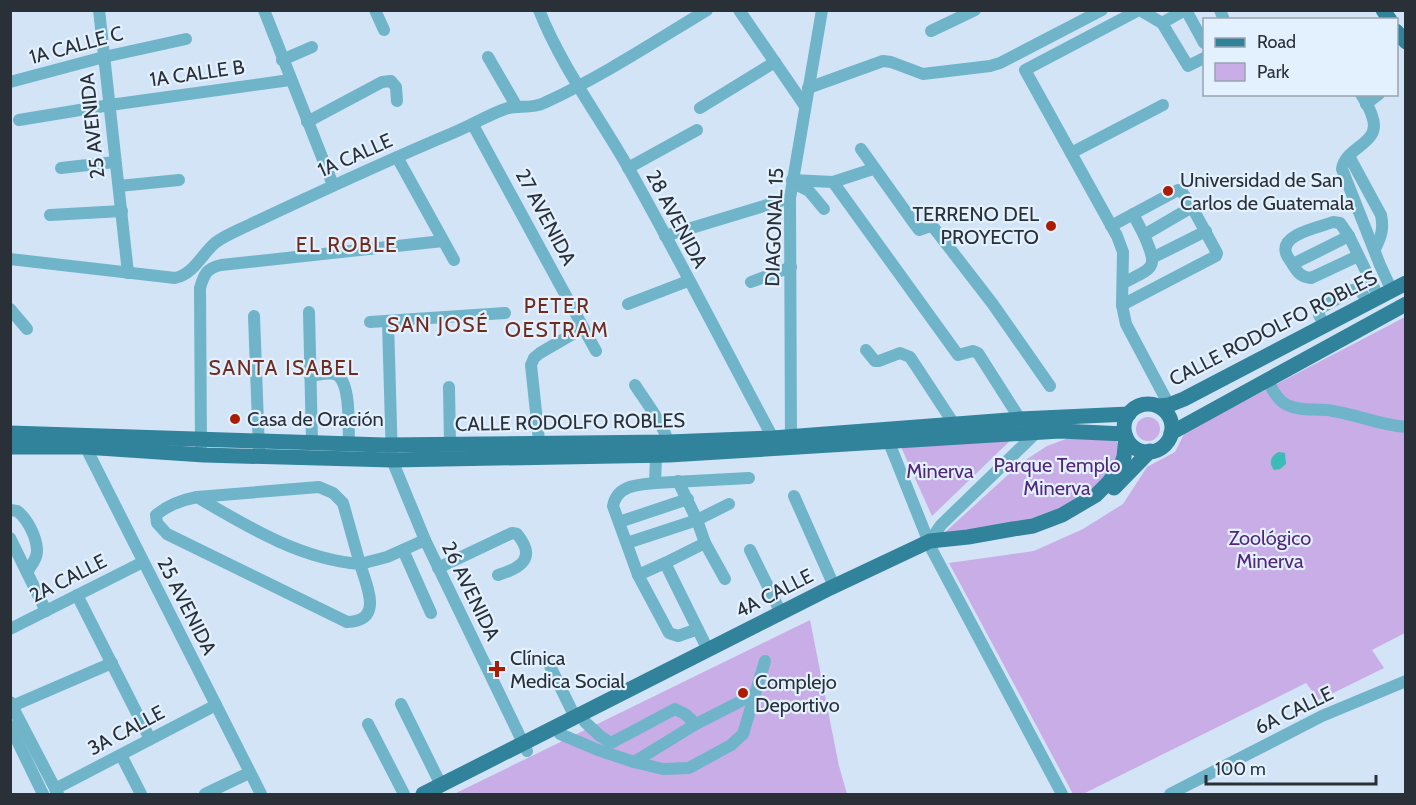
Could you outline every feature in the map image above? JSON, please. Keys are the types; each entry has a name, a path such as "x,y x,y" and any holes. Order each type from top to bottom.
{"main road":[{"name":"CALLE RODOLFO ROBLES","path":"1164,406 1386,294"},
{"name":"CALLE RODOLFO ROBLES","path":"1171,433 1406,304"},
{"path":"1146,404 1164,406 1170,417 1171,433 1164,446 1150,451 1134,447 1124,427 1129,414 1133,409 1146,404"},
{"name":"CALLE RODOLFO ROBLES","path":"886,435 954,424 1129,414"},
{"name":"CALLE RODOLFO ROBLES","path":"10,433 83,441 201,447 259,457 392,452 665,451 886,435 1060,430 1126,435"},
{"name":"4A CALLE","path":"525,747 560,734 580,719 834,586 931,545 1033,526 1072,510 1096,495 1120,468 1126,435"},
{"name":"CALLE RODOLFO ROBLES","path":"10,447 83,441"},
{"name":"CALLE RODOLFO ROBLES","path":"201,447 259,441 349,444 392,452 450,444 540,450"},
{"name":"4A CALLE","path":"423,795 442,790 931,545 1044,530 1065,522 1101,499 1150,451"}],"street":[{"name":"25 AVENIDA","path":"99,10 128,273"},
{"path":"264,10 333,185"},
{"path":"375,10 384,30"},
{"name":"28 AVENIDA","path":"540,10 551,38 577,87 628,168 774,443"},
{"name":"1A CALLE","path":"10,259 175,278 183,277 218,241 333,185 473,125 503,109 533,107 577,87 707,10"},
{"path":"739,10 805,106"},
{"name":"DIAGONAL 15","path":"791,442 790,198 822,10"},
{"path":"931,31 975,10"},
{"path":"808,88 883,61 927,74 990,66 1102,10"},
{"path":"1025,70 1140,10 1162,23 1188,66 1203,58"},
{"path":"1162,23 1186,10 1203,41"},
{"name":"1A CALLE C","path":"10,82 104,57 186,39"},
{"path":"282,60 312,47"},
{"path":"1017,54 1111,225 1123,252 1122,305 1126,324 1164,406"},
{"path":"488,57 517,107"},
{"path":"700,108 775,62"},
{"name":"1A CALLE B","path":"20,120 290,80"},
{"path":"307,122 382,82 391,81 396,87 397,101"},
{"path":"1363,99 1373,117 1374,129 1371,138 1343,164 1344,176 1375,249 1386,294"},
{"path":"1071,153 1162,105"},
{"name":"27 AVENIDA","path":"473,125 596,351"},
{"path":"628,168 697,130"},
{"path":"861,149 873,169 919,230 930,226 939,235 992,303 1050,386"},
{"path":"1349,156 1381,215 1383,225 1375,249"},
{"path":"397,157 454,260"},
{"path":"61,168 115,162"},
{"path":"792,181 833,182 873,169"},
{"path":"118,186 179,180"},
{"path":"792,181 805,187 824,209"},
{"path":"833,182 958,355 974,351 978,353 1020,419"},
{"path":"1111,225 1178,190 1184,194 1217,253 1216,256 1122,305"},
{"path":"665,236 790,198"},
{"path":"1144,235 1192,207"},
{"path":"50,215 122,211"},
{"path":"1123,283 1144,272 1151,266 1154,257 1133,214"},
{"path":"1358,256 1311,278 1304,278 1286,252 1286,246 1291,237 1333,222 1340,223 1358,256 1386,294"},
{"path":"1154,257 1206,231"},
{"path":"1293,264 1349,236"},
{"path":"201,447 200,288 203,275 209,268 443,241"},
{"path":"751,282 791,267"},
{"path":"628,304 688,280"},
{"path":"10,309 27,329"},
{"path":"309,312 312,442"},
{"path":"370,322 505,313"},
{"path":"254,316 259,457"},
{"path":"388,322 392,452"},
{"path":"540,450 531,365 540,352 584,328"},
{"path":"867,350 875,361 900,353 910,357 954,424"},
{"path":"310,376 332,374 342,379 346,388 349,444"},
{"path":"1268,380 1281,401 1295,408 1331,410 1387,425 1406,427"},
{"path":"635,385 665,451 655,483"},
{"path":"449,387 450,444"},
{"path":"931,545 941,525 1037,432"},
{"path":"886,435 931,545 1062,795"},
{"name":"25 AVENIDA","path":"83,441 261,795"},
{"name":"26 AVENIDA","path":"392,452 425,540 525,747"},
{"path":"698,629 678,636 669,633 638,575 614,506 615,498 627,487 678,481 749,478"},
{"path":"678,481 698,520 705,543 726,579"},
{"path":"319,487 333,493 343,503 360,564 370,597 369,612 365,619 347,622 167,534 157,523 156,515 186,499 197,497 319,487"},
{"path":"794,496 834,586"},
{"path":"197,497 262,535 289,547 335,562 360,564 387,557 425,540"},
{"path":"619,522 688,499"},
{"path":"627,543 698,520 729,504"},
{"path":"10,510 17,511 27,520 37,547 36,556 28,571"},
{"path":"438,568 512,533 517,534 525,549 524,562 515,570 498,575"},
{"path":"10,538 46,611"},
{"path":"638,575 705,543"},
{"path":"403,550 431,613"},
{"path":"750,550 781,613"},
{"name":"2A CALLE","path":"10,629 143,562"},
{"path":"665,563 708,650"},
{"path":"76,595 150,739"},
{"path":"560,734 607,748 634,762 663,770 689,768 731,745 743,734 765,661"},
{"path":"52,793 11,705 112,663"},
{"path":"550,666 580,719 600,736 607,748"},
{"name":"6A CALLE","path":"1170,795 1322,716 1406,681"},
{"path":"634,762 696,724 753,695"},
{"path":"401,704 442,790"},
{"name":"3A CALLE","path":"52,793 216,705"},
{"path":"607,748 675,709 696,724"},
{"path":"368,724 404,795"},
{"path":"10,726 52,793"},
{"path":"121,754 141,795"},
{"path":"205,795 249,773"}],"green space":[{"name":"Zoológico Minerva","path":"1405,317 1405,633 1372,650 1384,668 1319,700 1306,683 1083,794 1073,794 949,563 1034,551 1083,529 1123,504 1147,467 1175,452 1185,432"},
{"path":"1148,417 1157,420 1160,429 1157,438 1148,441 1139,438 1136,429 1139,420"},
{"name":"Parque Templo Minerva","path":"1074,436 1115,439 1121,448 1108,478 1048,517 943,534 1021,463 1047,446"},
{"name":"Minerva","path":"1013,438 932,516 901,447"},
{"name":"Complejo Deportivo","path":"810,620 839,766 847,794 454,794"}],"shaded area":[{"path":"1279,452 1285,453 1286,464 1274,470 1271,460"}],"place":[{"name":"Universidad de San Carlos de Guatemala","path":"1168,191"},
{"name":"TERRENO DEL PROYECTO","path":"1051,226"},
{"name":"Casa de Oración","path":"235,419"},
{"name":"Clínica Medica Social","path":"497,669"},
{"name":"Complejo Deportivo","path":"743,693"}],"district":[{"name":"EL ROBLE","path":"347,244"},
{"name":"PETER OESTRAM","path":"557,317"},
{"name":"SAN JOSÉ","path":"438,324"},
{"name":"SANTA ISABEL","path":"284,367"}]}
